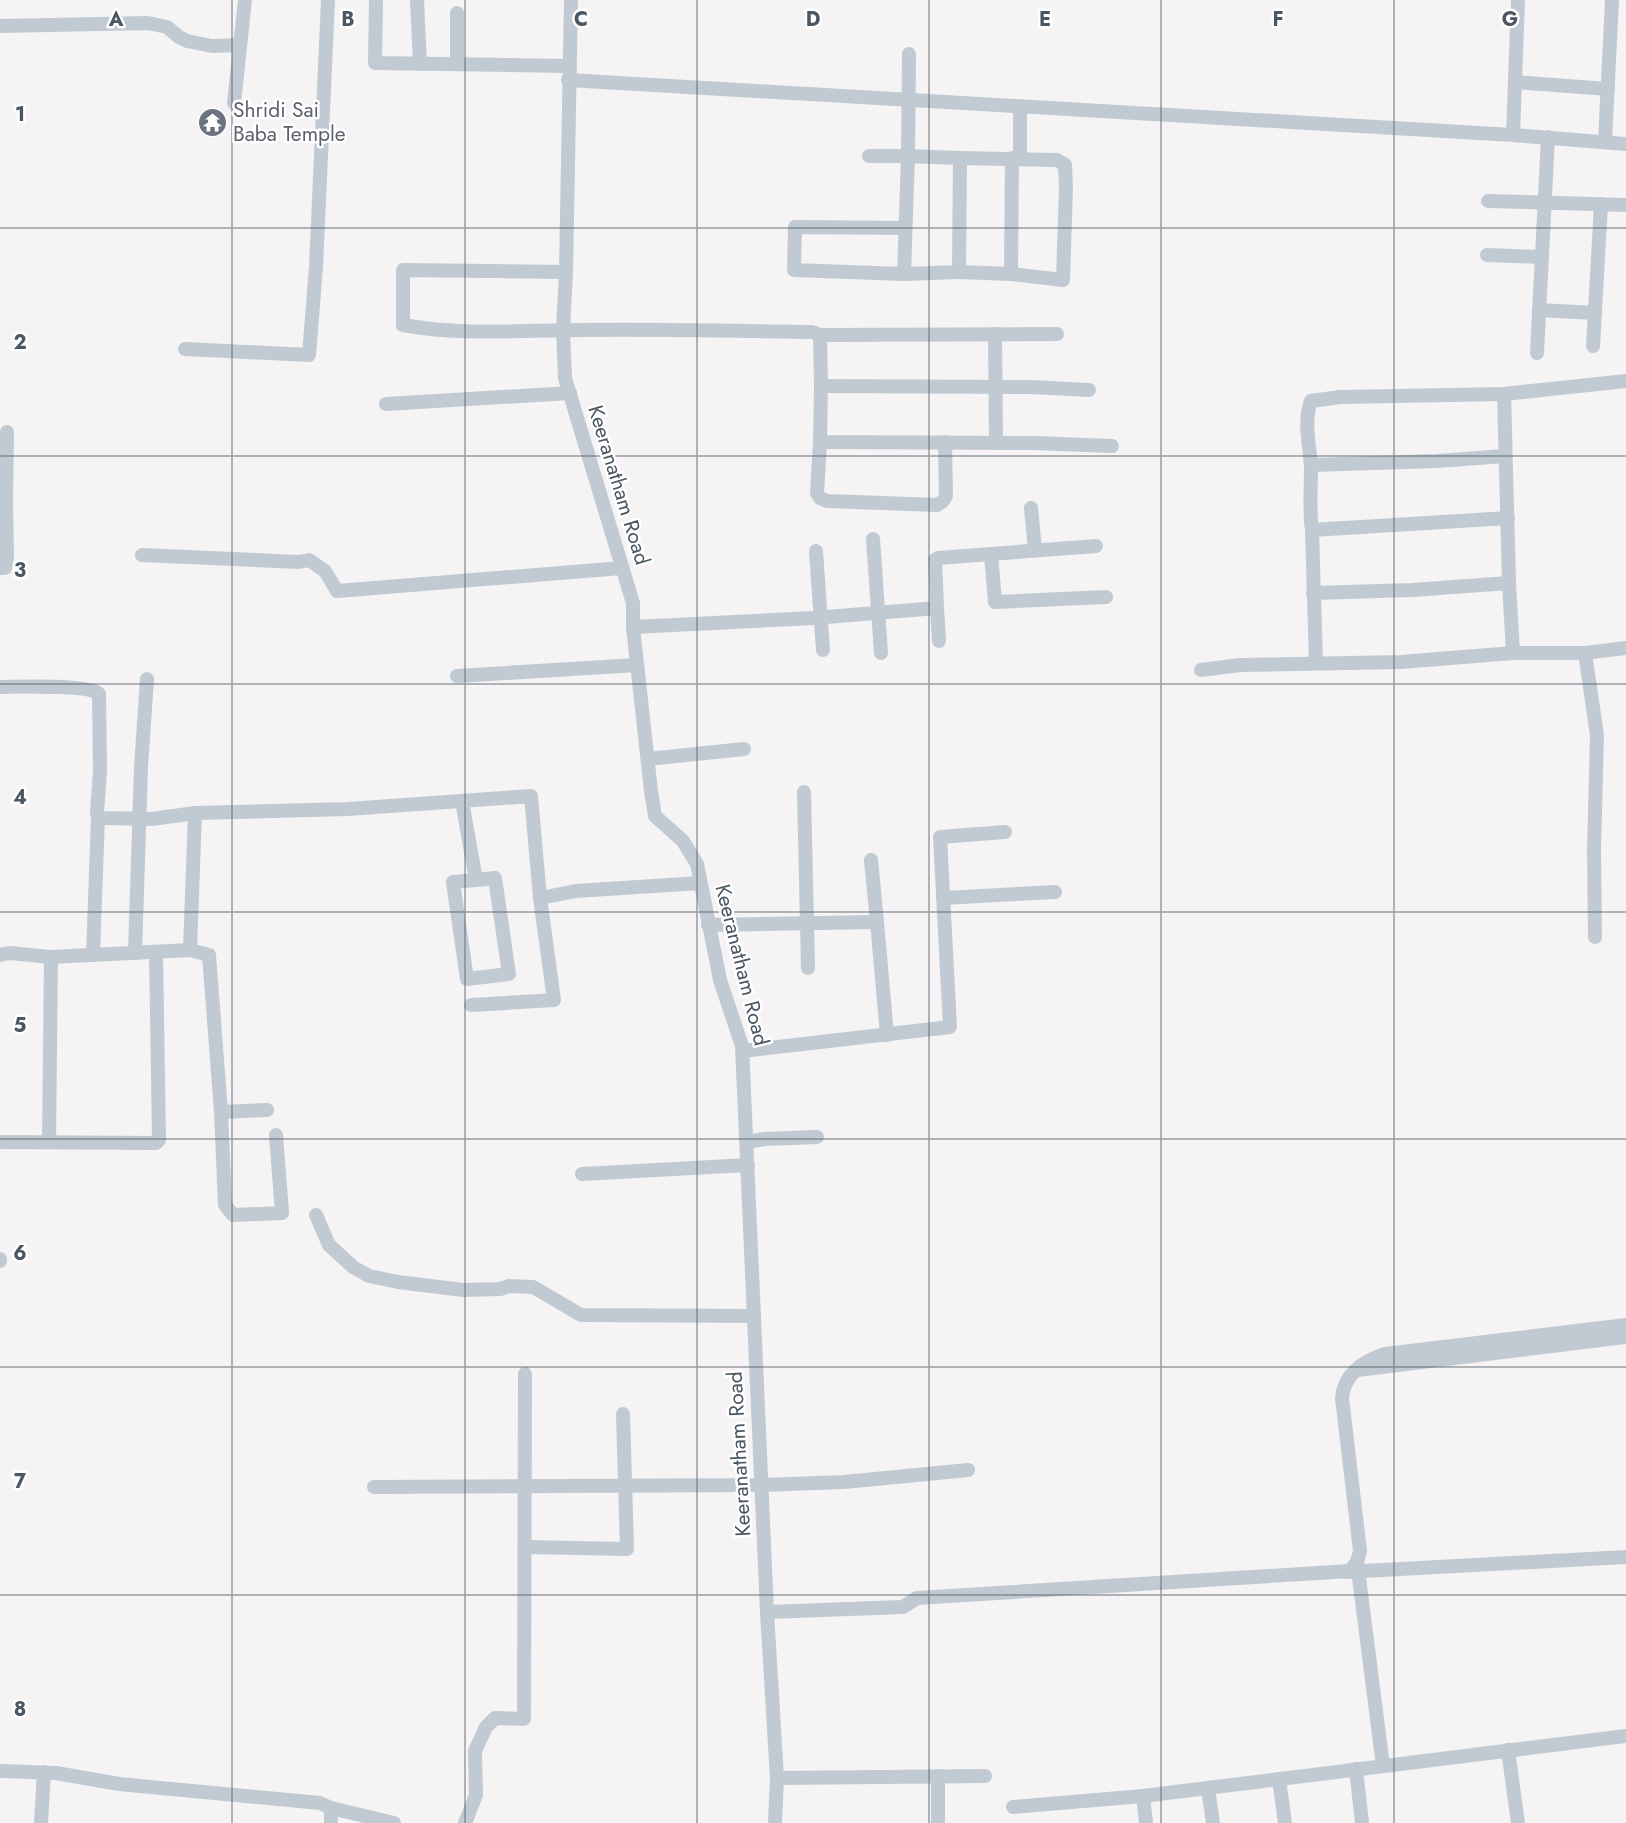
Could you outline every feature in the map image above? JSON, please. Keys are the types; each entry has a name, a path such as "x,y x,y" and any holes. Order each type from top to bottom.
{"street":[{"path":"234,103 245,0"},
{"path":"185,349 309,355 316,267 328,0"},
{"path":"376,0 375,63 568,66"},
{"path":"417,0 420,64"},
{"name":"Keeranatham Road","path":"571,0 563,330 566,378 633,603 637,665 656,816 683,842 697,864 720,980 743,1052 767,1612 777,1778 775,1823"},
{"path":"1513,135 1518,0"},
{"path":"1605,142 1612,0"},
{"path":"457,13 457,64"},
{"path":"0,26 148,23 167,27 187,41 212,46 240,45"},
{"path":"904,274 909,54"},
{"path":"568,80 1548,137 1626,144"},
{"path":"1515,82 1608,88"},
{"path":"1011,273 1020,107"},
{"path":"1537,353 1548,137"},
{"path":"869,156 1016,158 1057,160 1065,165 1063,280 1011,273 904,274 794,270 795,227 905,228"},
{"path":"959,272 960,158"},
{"path":"1488,201 1626,205"},
{"path":"1593,346 1601,204"},
{"path":"1487,255 1542,257"},
{"path":"566,272 403,270 403,325 419,328 488,331 812,332 820,335 1057,334"},
{"path":"1539,310 1595,313"},
{"path":"995,334 996,442"},
{"path":"820,335 820,442 817,493 820,498 827,501 937,505 946,496 945,442"},
{"path":"1316,663 1310,515 1311,465 1307,429 1307,412 1311,401 1340,397 1504,394 1626,381"},
{"path":"821,386 1089,390"},
{"path":"386,404 570,393"},
{"path":"1504,394 1504,456 1513,653"},
{"path":"0,568 5,568 7,556 3,504 7,432"},
{"path":"820,442 996,442 1112,446"},
{"path":"1311,465 1504,456"},
{"path":"1031,508 1035,550"},
{"path":"1312,530 1508,518"},
{"path":"873,539 881,653"},
{"path":"939,641 935,560 938,558 1096,546"},
{"path":"816,551 823,650"},
{"path":"991,554 995,602 1106,597"},
{"path":"142,555 299,562 309,560 325,571 337,591 622,568"},
{"path":"1313,593 1412,590 1509,583"},
{"path":"633,627 821,618 937,608"},
{"path":"1201,670 1240,665 1401,662 1513,653 1585,653 1626,648"},
{"path":"1585,653 1597,735 1594,839 1595,937"},
{"path":"457,676 637,665"},
{"path":"135,953 141,767 147,680"},
{"path":"0,687 77,688 95,690 99,694 98,817 93,955"},
{"path":"648,759 744,749"},
{"path":"804,792 808,968"},
{"path":"98,817 152,819 195,813 348,809 531,796 540,898 554,1000 471,1005"},
{"path":"462,801 476,880"},
{"path":"190,950 195,813"},
{"path":"743,1052 950,1027 940,837 1005,832"},
{"path":"872,860 887,1035"},
{"path":"495,878 509,974 467,979 453,882 476,880 495,878"},
{"path":"540,898 576,891 700,883"},
{"path":"943,898 1055,892"},
{"path":"708,925 877,922"},
{"path":"0,955 10,953 51,957 190,950 209,955 221,1112 225,1205 233,1215 282,1213 276,1135"},
{"path":"0,1142 156,1143 159,1140 156,952"},
{"path":"49,1142 51,957"},
{"path":"221,1112 267,1110"},
{"path":"747,1142 817,1137"},
{"path":"582,1174 748,1165"},
{"path":"316,1215 329,1245 353,1267 369,1276 463,1290 500,1289 509,1286 533,1287 581,1315 754,1316"},
{"path":"1383,1766 1357,1567 1360,1551 1342,1398 1343,1388 1362,1364 1371,1358 1385,1354 1626,1325"},
{"path":"1356,1371 1626,1337"},
{"path":"465,1823 476,1795 475,1751 486,1727 495,1718 524,1719 525,1374"},
{"path":"525,1547 627,1549 622,1414"},
{"path":"374,1487 762,1485 844,1482 968,1470"},
{"path":"767,1612 903,1607 918,1598 1343,1572 1357,1567 1626,1557"},
{"path":"1013,1807 1143,1796 1626,1736"},
{"path":"1508,1750 1518,1823"},
{"path":"1356,1769 1362,1823"},
{"path":"0,1771 44,1772 119,1784 320,1803 331,1808 394,1823"},
{"path":"41,1823 44,1772"},
{"path":"938,1776 938,1823"},
{"path":"777,1778 986,1776"},
{"path":"1279,1779 1285,1823"},
{"path":"1209,1788 1213,1823"},
{"path":"1143,1796 1146,1823"},
{"path":"331,1808 331,1823"}],"place":[{"name":"Shridi Sai Baba Temple","path":"212,122"}]}
